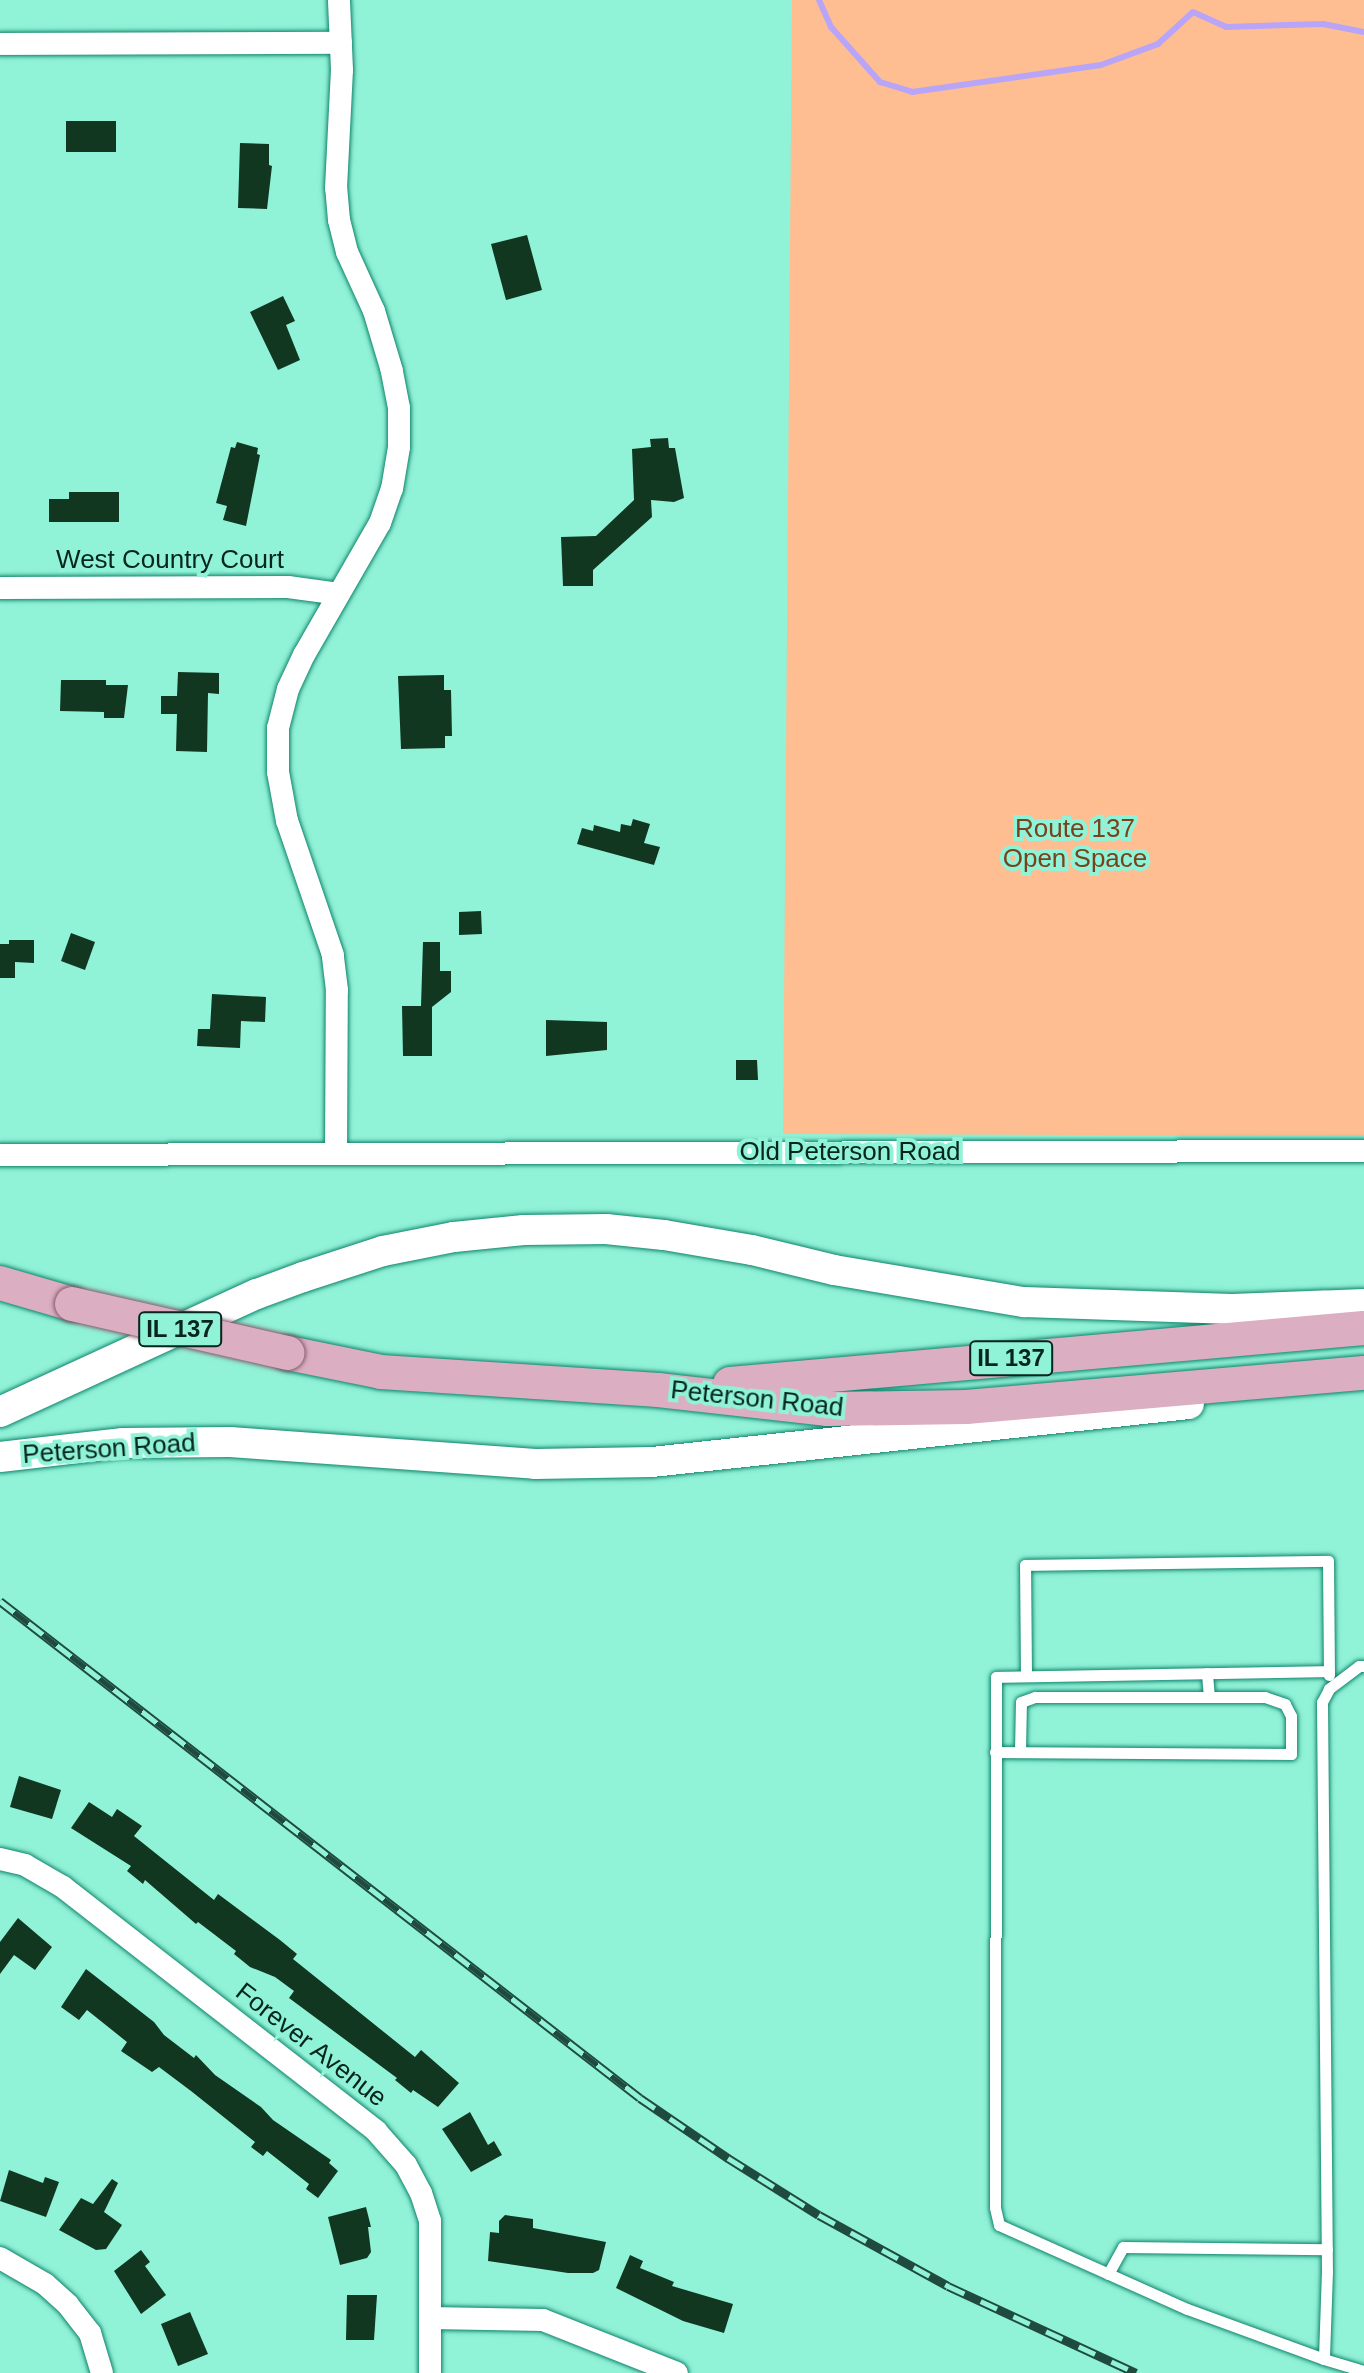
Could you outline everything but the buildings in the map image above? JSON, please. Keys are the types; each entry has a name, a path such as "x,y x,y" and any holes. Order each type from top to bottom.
{"main road":[{"name":"Peterson Road","path":"0,1412 257,1294 303,1277 383,1251 454,1237 524,1230 606,1229 664,1235 752,1250 862,1275 1024,1302 1232,1309 1364,1304"},
{"name":"IL 137","path":"0,1283 72,1304 381,1372 658,1390"},
{"name":"Peterson Road","path":"658,1390 1364,1328"},
{"name":"Peterson Road","path":"658,1390 828,1409 966,1407 1364,1373"},
{"name":"Peterson Road","path":"0,1457 123,1443 230,1442 535,1464 652,1462 1364,1382"}],"street":[{"path":"0,1155 336,1154 337,990 333,955 287,821 278,772 278,728 288,689 380,523 392,489 399,447 399,408 392,371 374,311 347,252 339,220 336,188 341,43 339,0"},
{"path":"0,44 341,43"},
{"name":"West Country Court","path":"0,588 288,587 339,594"},
{"name":"Old Peterson Road","path":"336,1154 1364,1151"},
{"name":"Forever Avenue","path":"0,1859 25,1865 63,1887 376,2131 406,2165 421,2193 430,2221 430,2373"},
{"path":"0,2258 33,2276 68,2305 90,2333 102,2373"},
{"path":"430,2318 543,2320 677,2373"}],"lane":[{"path":"1026,1675 1025,1565 1328,1561 1329,1689"},
{"path":"1324,2359 1327,2249 1322,1702 1329,1689 1359,1666 1364,1666"},
{"path":"1329,1671 996,1677 995,2207 999,2225 1108,2274 1187,2309 1364,2371"},
{"path":"1207,1673 1209,1697"},
{"path":"995,1752 1291,1754 1291,1716 1285,1704 1265,1697 1035,1697 1021,1702 1020,1752"},
{"path":"1108,2274 1123,2247 1327,2249"}],"green space":[{"name":"Route 137 Open Space","path":"792,0 1364,0 1364,1136 783,1134"}],"waterway":[{"path":"819,0 831,27 880,82 912,92 1101,65 1158,44 1193,12 1226,27 1323,24 1364,32"}],"railway":[{"path":"0,1601 640,2098 728,2158 819,2215 948,2286 1136,2373"}]}
